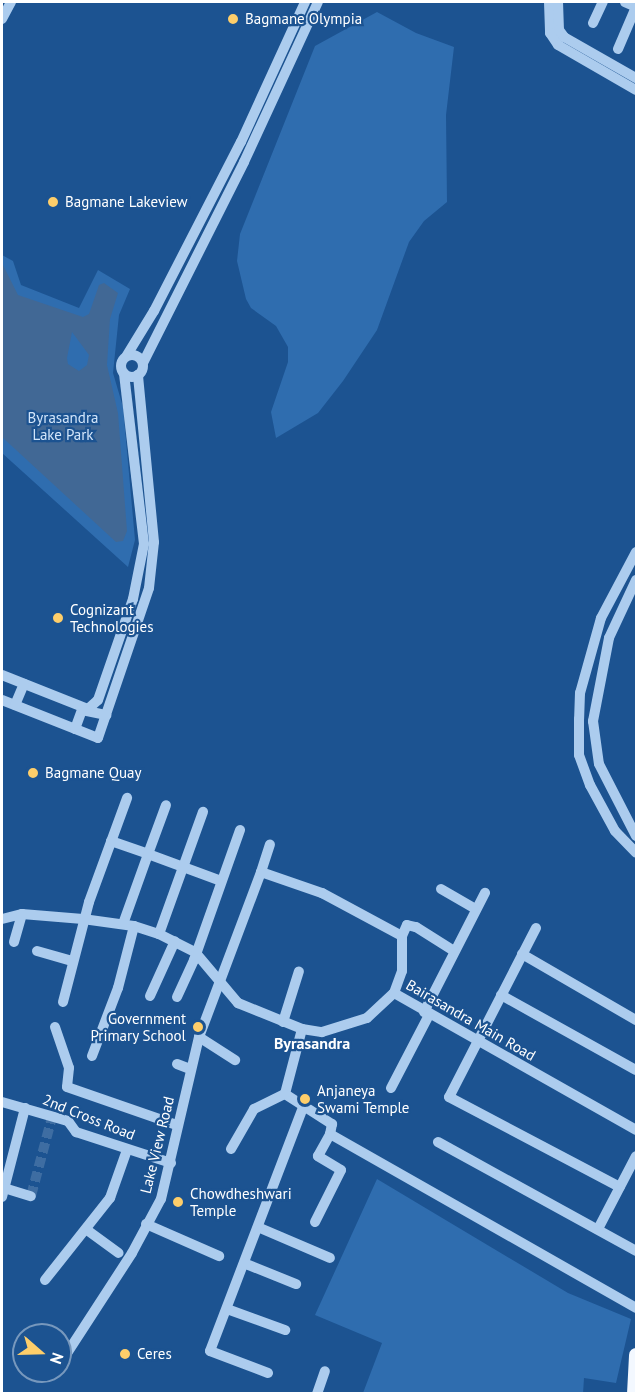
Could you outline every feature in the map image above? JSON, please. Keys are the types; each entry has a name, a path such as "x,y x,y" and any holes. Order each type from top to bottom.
{"main road":[{"path":"634,1394 636,1355"}],"street":[{"path":"2,19 11,2"},
{"path":"75,729 79,716 98,700 114,659 133,599 144,543 121,363 154,311 236,152 305,2"},
{"path":"2,700 98,738 149,588 154,542 138,375 244,162 318,2"},
{"path":"549,2 550,33 558,45 636,90"},
{"path":"558,2 559,30 564,37 636,78"},
{"path":"593,23 603,2"},
{"path":"618,49 636,7 625,2"},
{"path":"127,355 135,355 143,363"},
{"path":"124,374 138,375"},
{"path":"636,552 600,618 580,693 579,755 590,785 615,831 636,853"},
{"path":"636,580 609,638 593,721 599,764 636,836"},
{"path":"2,675 106,715"},
{"path":"15,705 24,684"},
{"path":"63,1002 83,919 127,798"},
{"path":"123,924 166,805"},
{"path":"159,934 203,812"},
{"path":"177,997 240,830"},
{"path":"111,841 221,881"},
{"path":"219,983 270,844"},
{"path":"261,872 322,893 402,936"},
{"path":"441,889 475,909"},
{"path":"391,1088 454,951 485,893"},
{"path":"14,942 22,914"},
{"name":"Bairasandra Main Road","path":"2,919 22,914 83,919 135,926 159,934 195,952 212,968 219,983 238,1003 302,1029 322,1032 368,1018 393,993 636,1130"},
{"path":"92,1056 118,988 135,926"},
{"path":"393,993 402,971 402,936 407,926 416,927 454,951"},
{"path":"536,928 449,1097 620,1187"},
{"path":"150,996 175,941"},
{"path":"37,951 72,961"},
{"path":"522,954 636,1020"},
{"path":"283,1022 299,970"},
{"name":"Lake View Road","path":"72,1344 161,1199 171,1163 190,1069 219,983"},
{"path":"501,995 636,1070"},
{"path":"55,1027 69,1068 68,1087 177,1125"},
{"path":"231,1149 254,1109 285,1094 302,1029"},
{"path":"199,1037 235,1060"},
{"path":"177,1064 190,1069"},
{"path":"285,1094 303,1108 332,1124 330,1134 318,1156 341,1170 315,1222"},
{"name":"2nd Cross Road","path":"2,1102 35,1115 68,1121 76,1132 171,1163"},
{"path":"268,1373 210,1351 260,1228 303,1108"},
{"path":"31,1196 3,1193 7,1159 35,1115"},
{"path":"330,1134 636,1308"},
{"path":"438,1142 636,1251"},
{"path":"45,1280 87,1230 110,1198 127,1150"},
{"path":"598,1229 636,1156"},
{"path":"146,1224 219,1256"},
{"path":"260,1228 330,1258"},
{"path":"87,1230 119,1253"},
{"path":"246,1264 296,1284"},
{"path":"227,1309 285,1330"},
{"path":"317,1394 325,1371"}],"green space":[{"path":"377,12 416,33 454,47 446,115 447,202 424,221 409,242 377,330 343,381 318,413 276,438 271,412 288,362 288,347 276,326 251,308 246,299 237,261 240,234 315,46"},
{"name":"Byrasandra Lake Park","path":"2,255 13,261 21,285 79,308 98,270 130,289 119,315 113,373 123,407 135,540 128,567 2,453"},
{"path":"377,1179 568,1293 631,1319 616,1383 584,1378 583,1394 363,1393 382,1343 315,1315"}],"shaded area":[{"name":"Byrasandra Lake Park","path":"2,263 18,295 83,317 89,314 99,285 104,283 118,293 110,319 107,365 118,413 127,531 123,541 116,542 2,437","holes":["72,332 89,355 87,365 79,371 68,364"]}],"tunnel":[{"path":"31,1196 52,1117"}],"place":[{"name":"Bagmane Olympia","path":"233,19"},
{"name":"Bagmane Lakeview","path":"53,202"},
{"name":"Cognizant Technologies","path":"58,618"},
{"name":"Bagmane Quay","path":"33,773"},
{"name":"Government Primary School","path":"198,1027"},
{"name":"Anjaneya Swami Temple","path":"305,1099"},
{"name":"Chowdheshwari Temple","path":"178,1202"},
{"name":"Ceres","path":"125,1354"}],"district":[{"name":"Byrasandra","path":"312,1043"}]}
